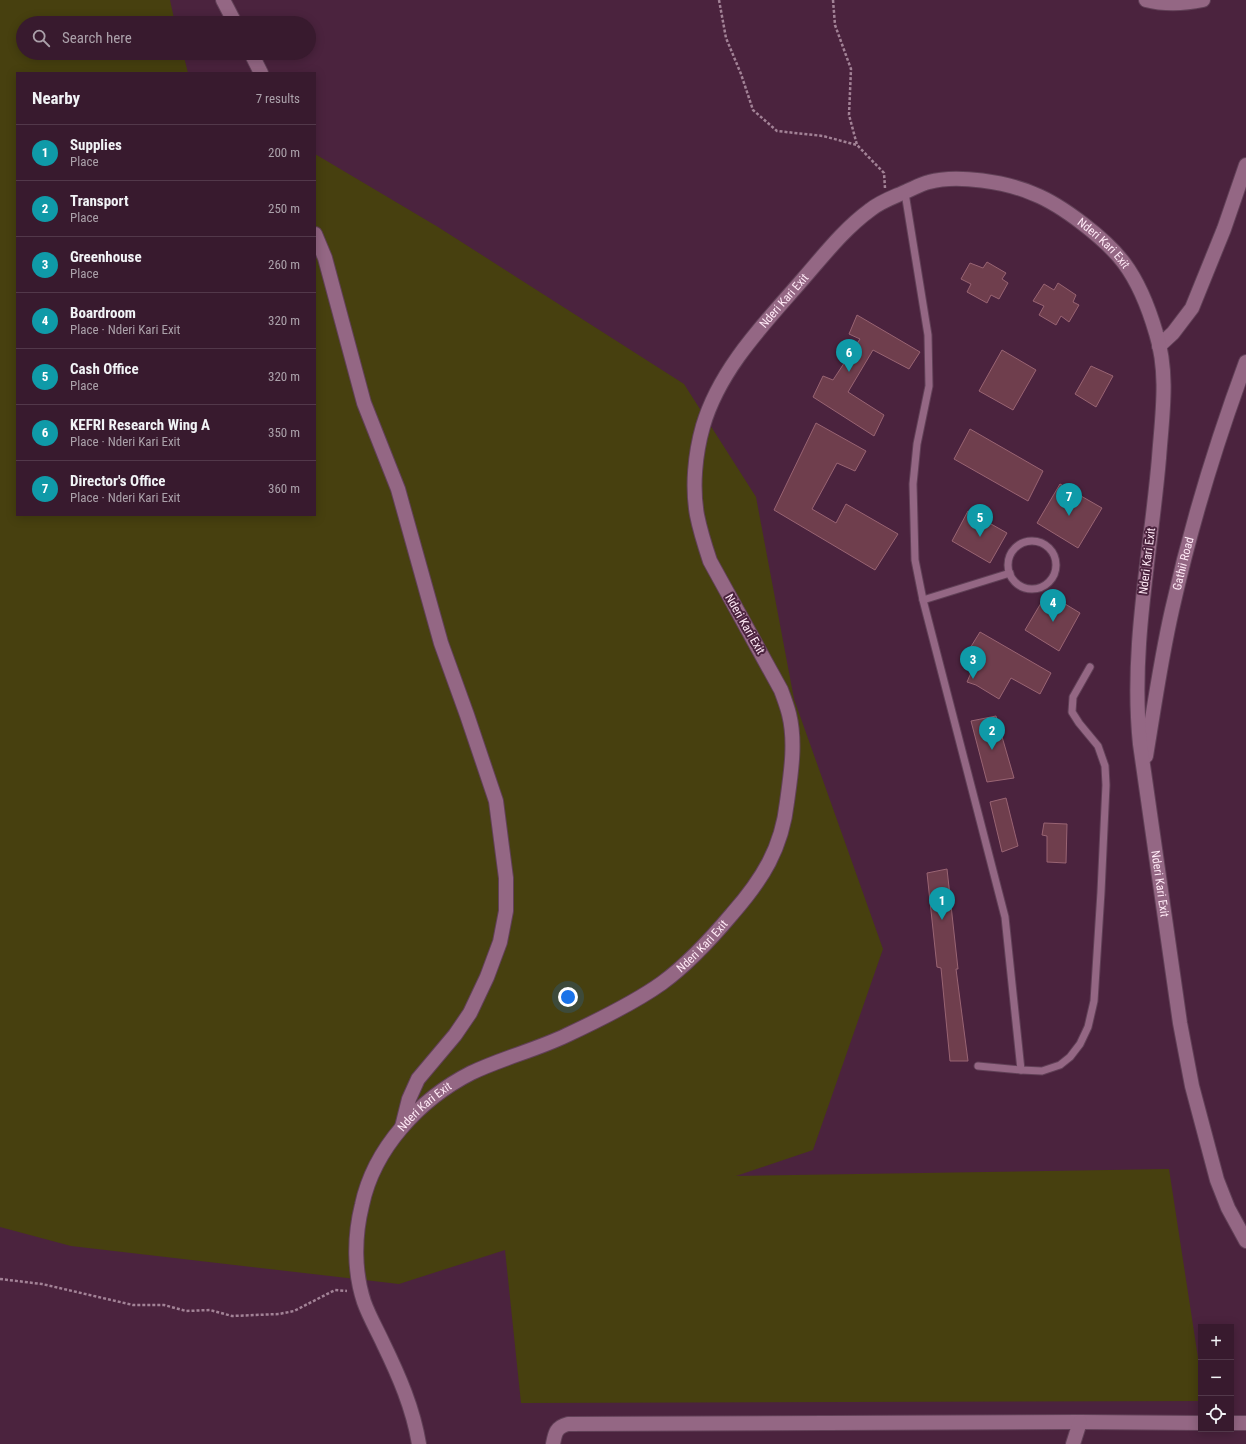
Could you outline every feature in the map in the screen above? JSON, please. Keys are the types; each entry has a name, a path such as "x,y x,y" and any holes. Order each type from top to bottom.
{"street":[{"path":"223,0 231,16"},
{"path":"1146,0 1171,4 1185,4 1203,0"},
{"path":"254,60 260,72"},
{"path":"1159,346 1173,333 1192,308 1224,229 1246,165"},
{"name":"Nderi Kari Exit","path":"419,1444 416,1422 407,1396 364,1304 357,1273 357,1250 362,1205 374,1171 386,1148 402,1127 444,1088 472,1073 565,1037 662,983 695,955 721,928 744,900 767,867 780,840 786,813 793,748 789,713 781,690 710,561 697,515 695,486 697,458 703,428 711,405 723,381 741,352 830,248 871,209 885,200 926,182 947,178 1003,184 1035,194 1057,206 1081,223 1108,246 1121,260 1131,274 1146,306 1157,336 1163,365 1163,413 1138,653 1137,716 1180,1023 1192,1086 1217,1180 1228,1208 1246,1241"},
{"path":"316,236 325,258 364,403 398,489 441,643 496,801 506,878 506,911 500,942 487,977 470,1013 455,1035 418,1079 409,1099 402,1127"},
{"name":"Gathii Road","path":"1144,771 1171,611 1201,496 1225,419 1246,362"},
{"path":"1073,1444 1080,1422"},
{"path":"553,1444 555,1433 562,1426 568,1424 1198,1423"},
{"path":"1234,1423 1246,1423"}],"lane":[{"path":"905,192 928,335 929,386 917,444 913,484 915,560 923,600 1005,917 1021,1070"},
{"path":"1037,542 1045,545 1051,550 1055,558 1055,574 1051,581 1036,589 1024,587 1014,580 1010,573 1008,565 1010,557 1014,550 1025,543 1037,542"},
{"path":"923,600 1010,573"},
{"path":"978,1066 1042,1071 1060,1065 1070,1057 1080,1044 1088,1027 1094,1001 1106,784 1105,766 1098,746 1072,712 1073,696 1090,667"}],"path":[{"path":"719,0 726,38 742,74 753,110 777,131 823,136 856,146 884,173 885,200"},
{"path":"833,0 835,25 851,69 849,115 856,146"},
{"path":"0,1279 42,1284 133,1305 164,1305 186,1311 210,1310 232,1316 279,1314 294,1311 335,1290 347,1291 364,1304"}],"shaded area":[{"path":"0,0 170,0 173,16 16,16 16,60 185,60 188,72 16,72 16,516 316,516 316,155 438,227 684,384 756,497 794,699 883,949 813,1150 736,1176 1169,1169 1198,1358 1198,1401 521,1403 505,1250 399,1284 71,1246 0,1227"}],"building":[{"path":"987,262 1006,273 1002,279 1008,283 999,299 991,295 987,303 967,292 971,284 961,279 970,263 983,268"},
{"path":"1058,283 1076,295 1073,302 1079,305 1069,322 1061,316 1056,325 1039,315 1044,306 1033,301 1044,284 1054,290"},
{"path":"857,315 920,352 909,369 873,350 848,392 884,415 874,436 813,397 823,376 833,380 860,339 849,334"},
{"path":"1002,350 1036,370 1013,410 979,391"},
{"path":"1091,366 1113,376 1096,407 1075,394"},
{"path":"816,423 866,451 855,471 837,463 812,509 836,523 846,504 898,534 875,570 774,510"},
{"path":"970,429 1043,471 1028,501 954,459"},
{"path":"1060,484 1102,508 1078,548 1037,523"},
{"path":"968,511 1007,533 990,563 952,541"},
{"path":"1047,593 1080,613 1059,651 1025,630"},
{"path":"980,632 1051,673 1040,694 1011,678 999,699 976,685 967,682 977,659 967,653"},
{"path":"996,716 1014,778 987,782 971,721"},
{"path":"1006,798 1018,846 1002,852 990,802"},
{"path":"1044,823 1067,824 1066,863 1047,862 1047,836 1042,835"},
{"path":"947,869 958,969 956,969 968,1061 950,1061 941,968 937,967 927,873"}],"place":[{"name":"KEFRI Research Wing A","path":"849,372"},
{"name":"Director's Office","path":"1069,516"},
{"name":"Cash Office","path":"980,537"},
{"name":"Boardroom","path":"1053,622"},
{"name":"Greenhouse","path":"973,679"},
{"name":"Transport","path":"992,750"},
{"name":"Supplies","path":"942,920"}]}
